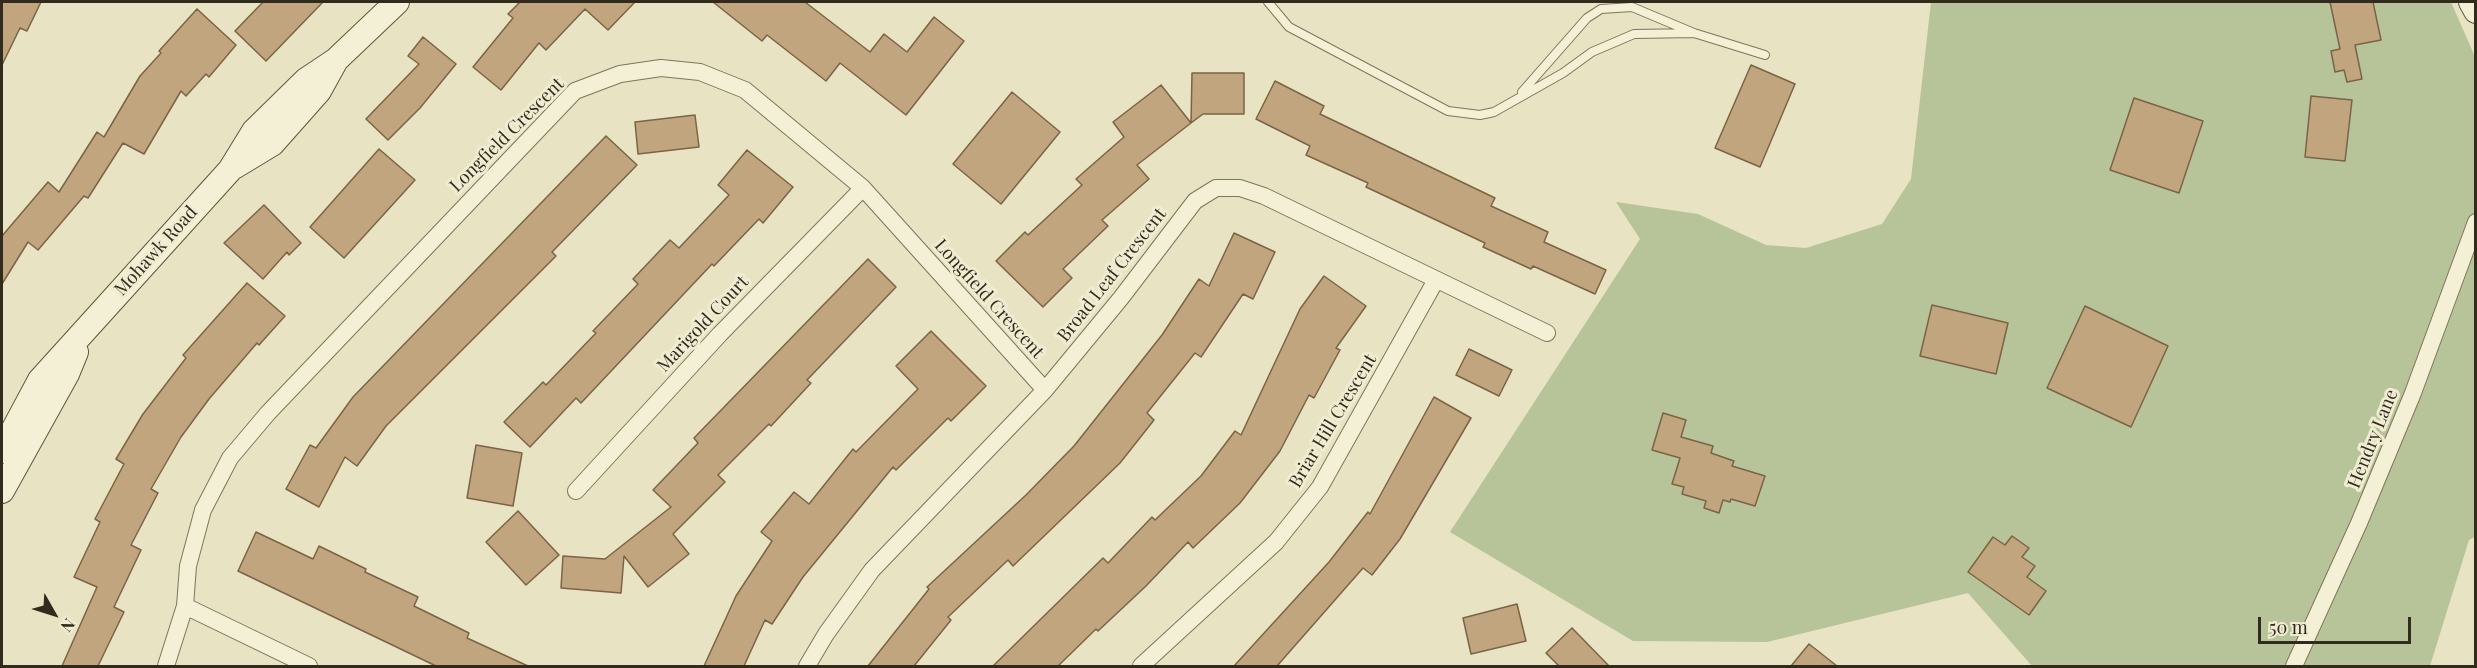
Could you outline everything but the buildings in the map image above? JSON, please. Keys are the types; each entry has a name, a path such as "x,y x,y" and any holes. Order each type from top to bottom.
{"main road":[{"name":"Mohawk Road","path":"2,451 40,380 230,170 254,131 306,80 336,60 397,2"},
{"path":"2471,2 2475,11"},
{"name":"Mohawk Road","path":"2,491 67,374 84,333"}],"street":[{"name":"Longfield Crescent","path":"166,666 185,606 188,566 203,510 230,458 268,413 575,91 620,74 660,68 700,72 744,90 863,188 1045,390"},
{"name":"Marigold Court","path":"576,491 720,334 863,188"},
{"name":"Broad Leaf Crescent","path":"807,666 826,634 872,570 1045,390 1122,298 1194,201 1216,188 1240,188 1264,196 1547,333"},
{"name":"Hendry Lane","path":"2294,666 2359,523 2408,404 2475,222"},
{"name":"Briar Hill Crescent","path":"1141,666 1276,542 1320,487 1436,280"},
{"path":"185,606 309,666"}],"lane":[{"path":"1268,2 1289,27 1448,111 1487,113 1563,73 1592,52 1634,34 1694,33"},
{"path":"1518,97 1587,18 1601,9 1632,7 1694,33 1765,55"}],"green space":[{"path":"1931,2 2451,2 2476,59 2476,536 2469,540 2430,666 2032,666 1968,593 1767,642 1633,641 1450,532 1640,239 1616,202 1698,214 1766,245 1806,248 1882,224 1911,179"}]}
